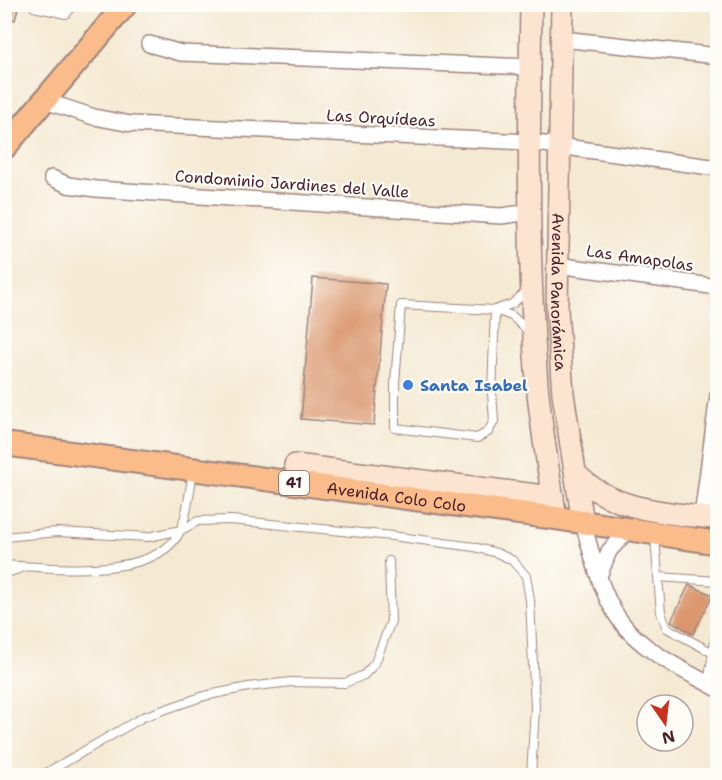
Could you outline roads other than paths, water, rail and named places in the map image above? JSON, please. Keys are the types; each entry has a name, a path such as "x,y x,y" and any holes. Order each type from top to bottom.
{"main road":[{"path":"4,148 126,4"},
{"name":"Avenida Colo Colo","path":"4,444 193,469 554,508 584,523 717,543"}],"street":[{"name":"Avenida Panorámica","path":"531,4 529,142 534,339 542,430 554,508"},
{"name":"Avenida Panorámica","path":"562,4 557,265 559,354 584,523 607,598 618,619 632,634 713,686"},
{"path":"562,39 717,56"},
{"path":"149,44 181,53 530,67"},
{"name":"Las Orquídeas","path":"45,101 94,117 131,124 529,142 717,168"},
{"name":"Condominio Jardines del Valle","path":"52,178 68,185 96,189 501,216 531,212"},
{"name":"Las Amapolas","path":"557,265 717,287"},
{"path":"576,474 588,486 609,500 630,506 710,518 717,395"},
{"name":"Avenida Colo Colo","path":"295,465 554,508"},
{"path":"600,574 609,551 628,530"}],"lane":[{"path":"34,4 34,7 66,14 74,4"},
{"path":"495,310 518,300 532,283"},
{"path":"495,310 492,393 494,421 488,432 477,438 395,428 395,384 401,305 495,310 512,316 524,325 534,339"},
{"path":"181,531 193,469"},
{"path":"4,565 70,568 135,563 146,560 166,548 181,531 198,521 231,520 392,536 474,547 512,560 526,576 530,600 535,708 531,776"},
{"path":"4,537 58,532 148,537 181,531"},
{"path":"655,534 661,613 667,628 713,653"},
{"path":"4,771 39,776 143,717 204,696 248,687 291,682 345,683 364,675 375,663 391,621 389,561"},
{"path":"4,574 28,566"},
{"path":"658,577 717,581"},
{"path":"713,686 713,653 717,623"}],"place":[{"name":"Santa Isabel","path":"408,385"}]}
